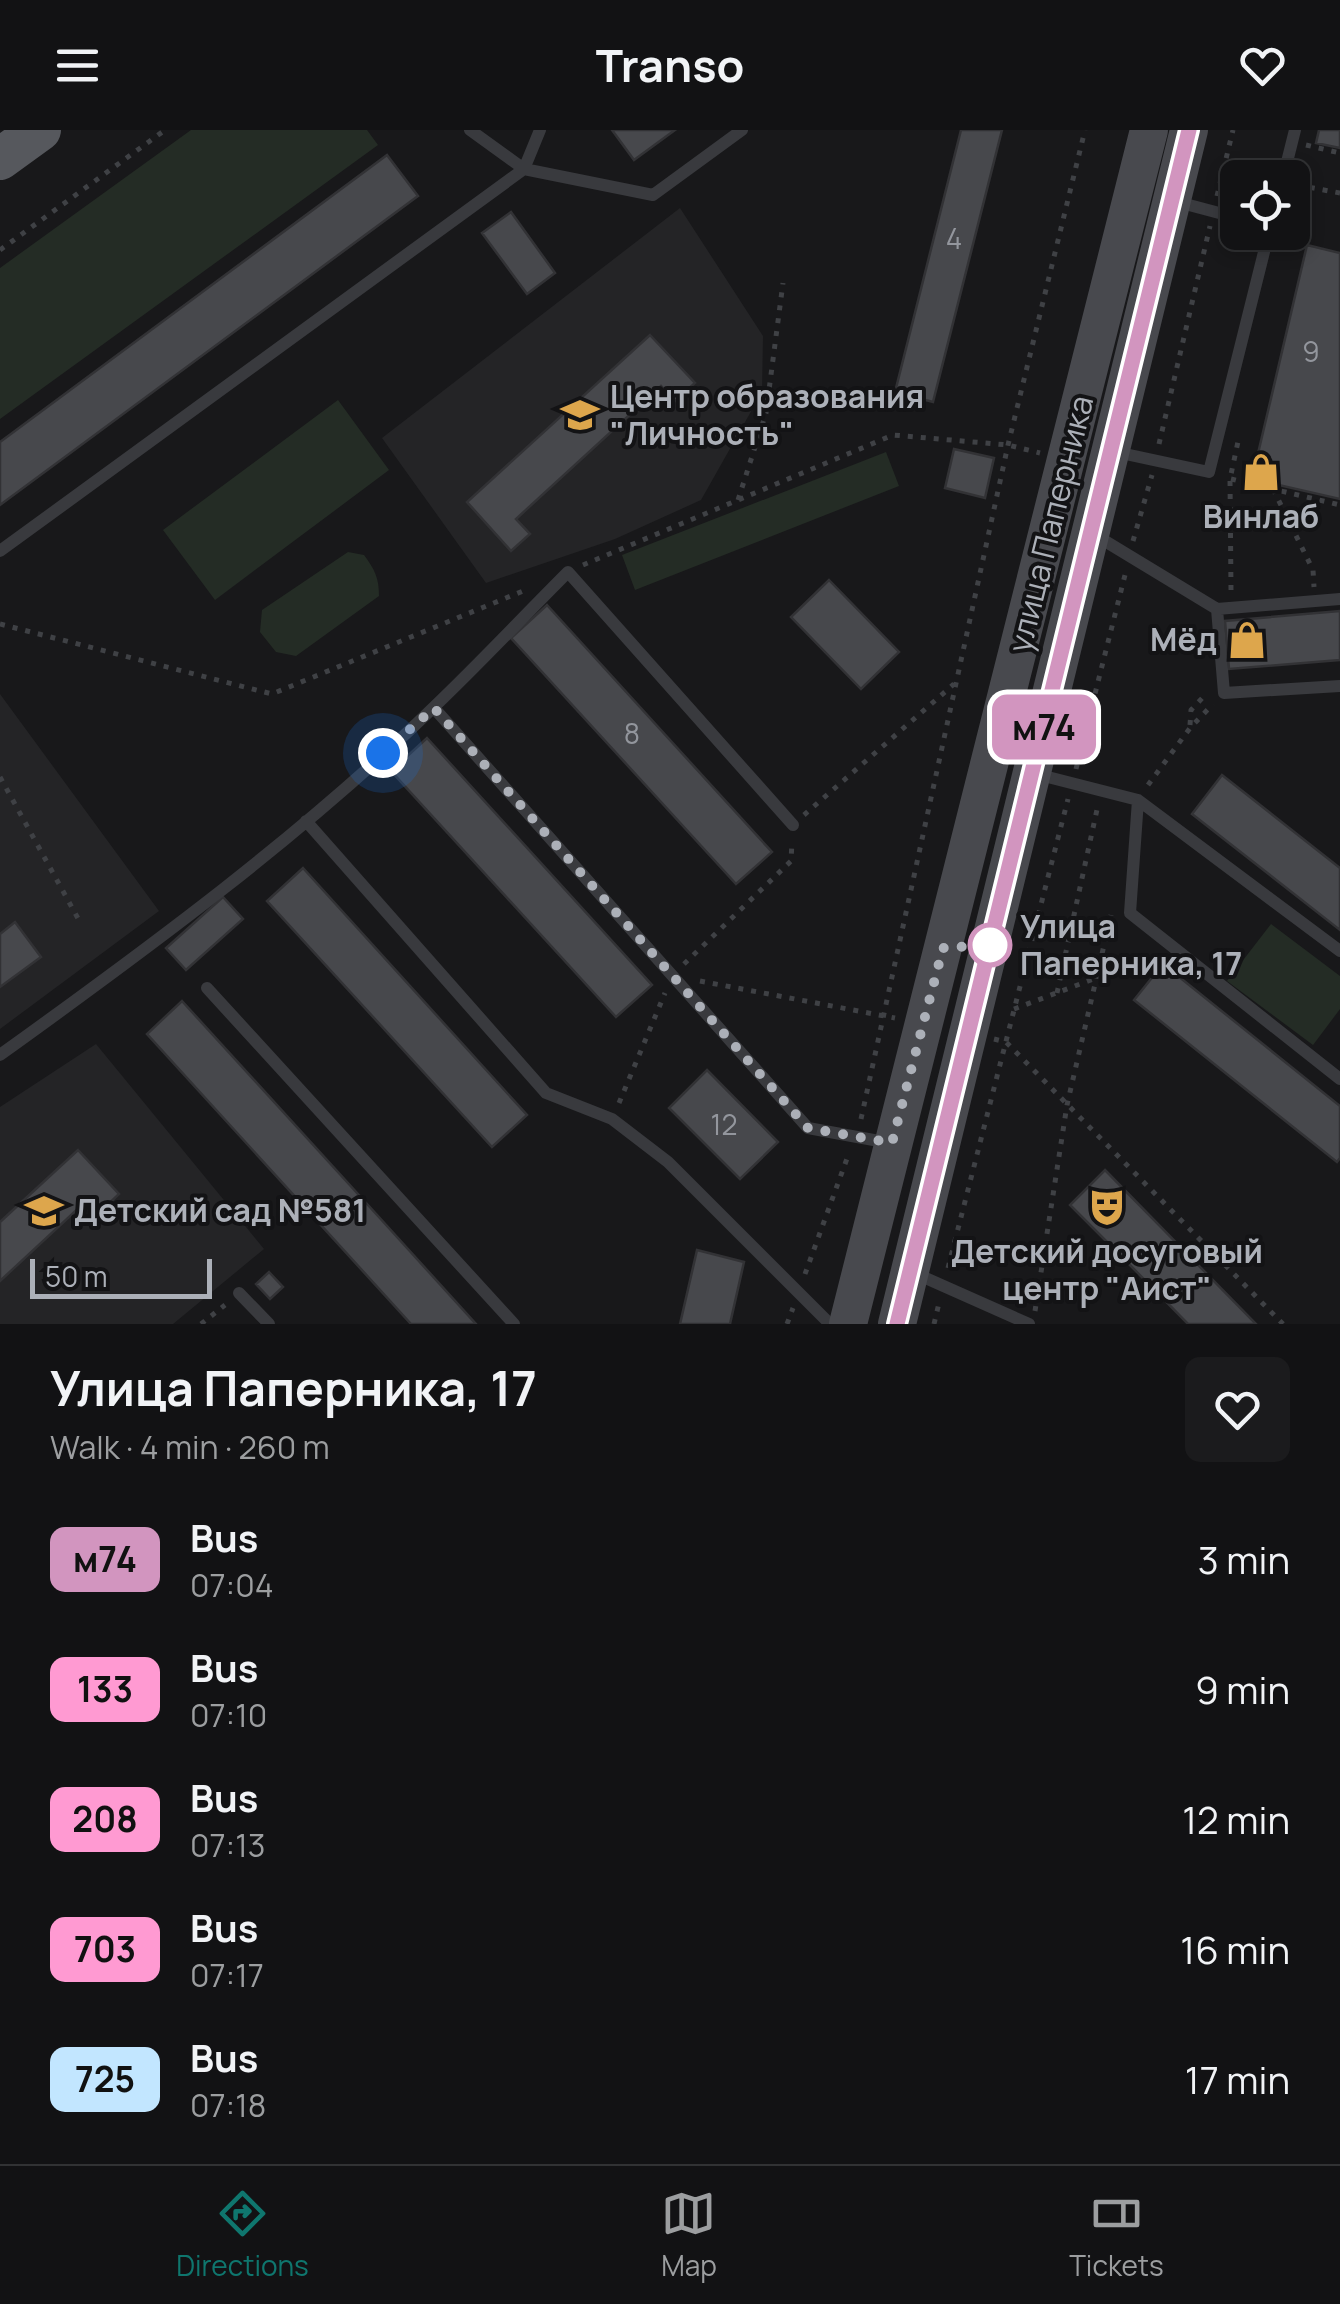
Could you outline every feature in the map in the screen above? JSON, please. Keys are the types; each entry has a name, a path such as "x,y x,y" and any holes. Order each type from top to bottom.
{"main road":[{"path":"0,159 40,130"},
{"name":"улица Паперника","path":"833,1323 892,1143 1150,130"},
{"name":"улица Паперника","path":"907,1322 927,1278 1032,773 1189,130"}],"lane":[{"path":"470,130 524,169 653,195 742,130"},
{"path":"0,552 524,169 540,130"},
{"path":"1287,160 1295,130"},
{"path":"1172,201 1220,214"},
{"path":"1112,450 1209,472 1264,250"},
{"path":"1092,533 1216,609 1340,599"},
{"path":"0,1055 134,958 306,821 434,708 568,572 793,825"},
{"path":"1216,609 1224,693 1340,686"},
{"path":"434,708 808,1128 892,1143"},
{"path":"1032,773 1138,800 1340,951"},
{"path":"1138,800 1130,913 1340,1079"},
{"path":"306,821 546,1092 612,1118 668,1162 833,1323"},
{"path":"207,988 514,1324"},
{"path":"927,1278 1031,1324"},
{"path":"239,1293 268,1324"}],"path":[{"path":"0,250 165,130"},
{"path":"787,1324 865,1108 1008,445 1085,130"},
{"path":"907,1322 927,1278 1006,1042 1156,460 1233,130"},
{"path":"1303,145 1340,153"},
{"path":"1310,187 1340,193"},
{"path":"738,500 766,413 783,282"},
{"path":"0,624 272,694 894,435 1008,445"},
{"path":"1231,577 1230,479 1340,505"},
{"path":"1273,489 1313,570"},
{"path":"1190,728 1191,710 1223,676"},
{"path":"612,1118 672,976 792,861 793,825 957,682"},
{"path":"1138,800 1196,720"},
{"path":"0,777 80,922"},
{"path":"1057,993 1102,790"},
{"path":"1031,1324 1067,1105 1113,906"},
{"path":"672,976 885,1015"},
{"path":"1014,1008 1096,978"},
{"path":"1006,1042 1282,1324"},
{"path":"201,1324 239,1293"}],"shaded area":[{"path":"191,130 367,130 378,145 0,419 0,268"},
{"name":"Центр образования \"Личность\"","path":"680,208 763,336 762,392 701,500 615,539 486,583 382,438"},
{"path":"338,400 389,470 215,600 163,530"},
{"path":"886,452 899,486 635,590 622,555"},
{"path":"348,552 364,555 368,560 377,579 379,596 296,656 276,652 260,632 262,610"},
{"path":"0,694 159,911 0,1029"},
{"path":"1271,924 1340,976 1340,1009 1313,1045 1227,981"},
{"path":"96,1044 264,1249 173,1324 0,1324 0,1107"}],"building":[{"path":"612,130 675,130 634,160"},
{"path":"961,130 1002,130 933,402 895,392"},
{"path":"1319,130 1340,130 1340,148 1316,143"},
{"path":"387,155 418,196 0,505 0,442"},
{"path":"511,212 555,273 527,294 482,233"},
{"path":"1310,246 1340,253 1340,499 1252,479 1306,250"},
{"path":"650,335 695,383 675,401 661,386 516,519 530,534 511,551 467,502"},
{"path":"954,449 994,458 985,498 945,488"},
{"path":"829,580 899,652 861,689 791,617"},
{"path":"547,605 772,852 736,884 511,638"},
{"path":"1340,611 1340,660 1229,669 1225,621"},
{"path":"427,738 652,985 616,1017 391,771"},
{"path":"1222,775 1340,868 1340,930 1192,814"},
{"path":"303,868 527,1115 492,1147 267,901"},
{"path":"223,897 243,919 186,970 166,948"},
{"path":"15,922 41,957 0,987 0,934"},
{"path":"1163,964 1340,1106 1337,1162 1134,1000"},
{"path":"182,1001 476,1324 411,1324 147,1034"},
{"path":"707,1070 778,1142 740,1179 669,1108"},
{"name":"Детский сад №581","path":"78,1150 119,1194 95,1217 83,1204 0,1281 0,1222"},
{"path":"1105,1170 1256,1324 1188,1324 1070,1205"},
{"path":"697,1250 744,1262 730,1324 680,1324"},
{"path":"269,1272 283,1287 270,1299 256,1284"}],"bus line":[{"name":"м74","path":"897,1324 1189,130"}],"place":[{"name":"Центр образования \"Личность\"","path":"580,415"},
{"name":"Винлаб","path":"1261,472"},
{"name":"Мёд","path":"1247,640"},
{"name":"Улица Паперника, 17","path":"990,945"},
{"name":"Детский досуговый центр \"Аист\"","path":"1107,1207"},
{"name":"Детский сад №581","path":"44,1211"}],"route":[{"path":"383,753 434,708 808,1128 892,1143 943,948 990,945"}]}
